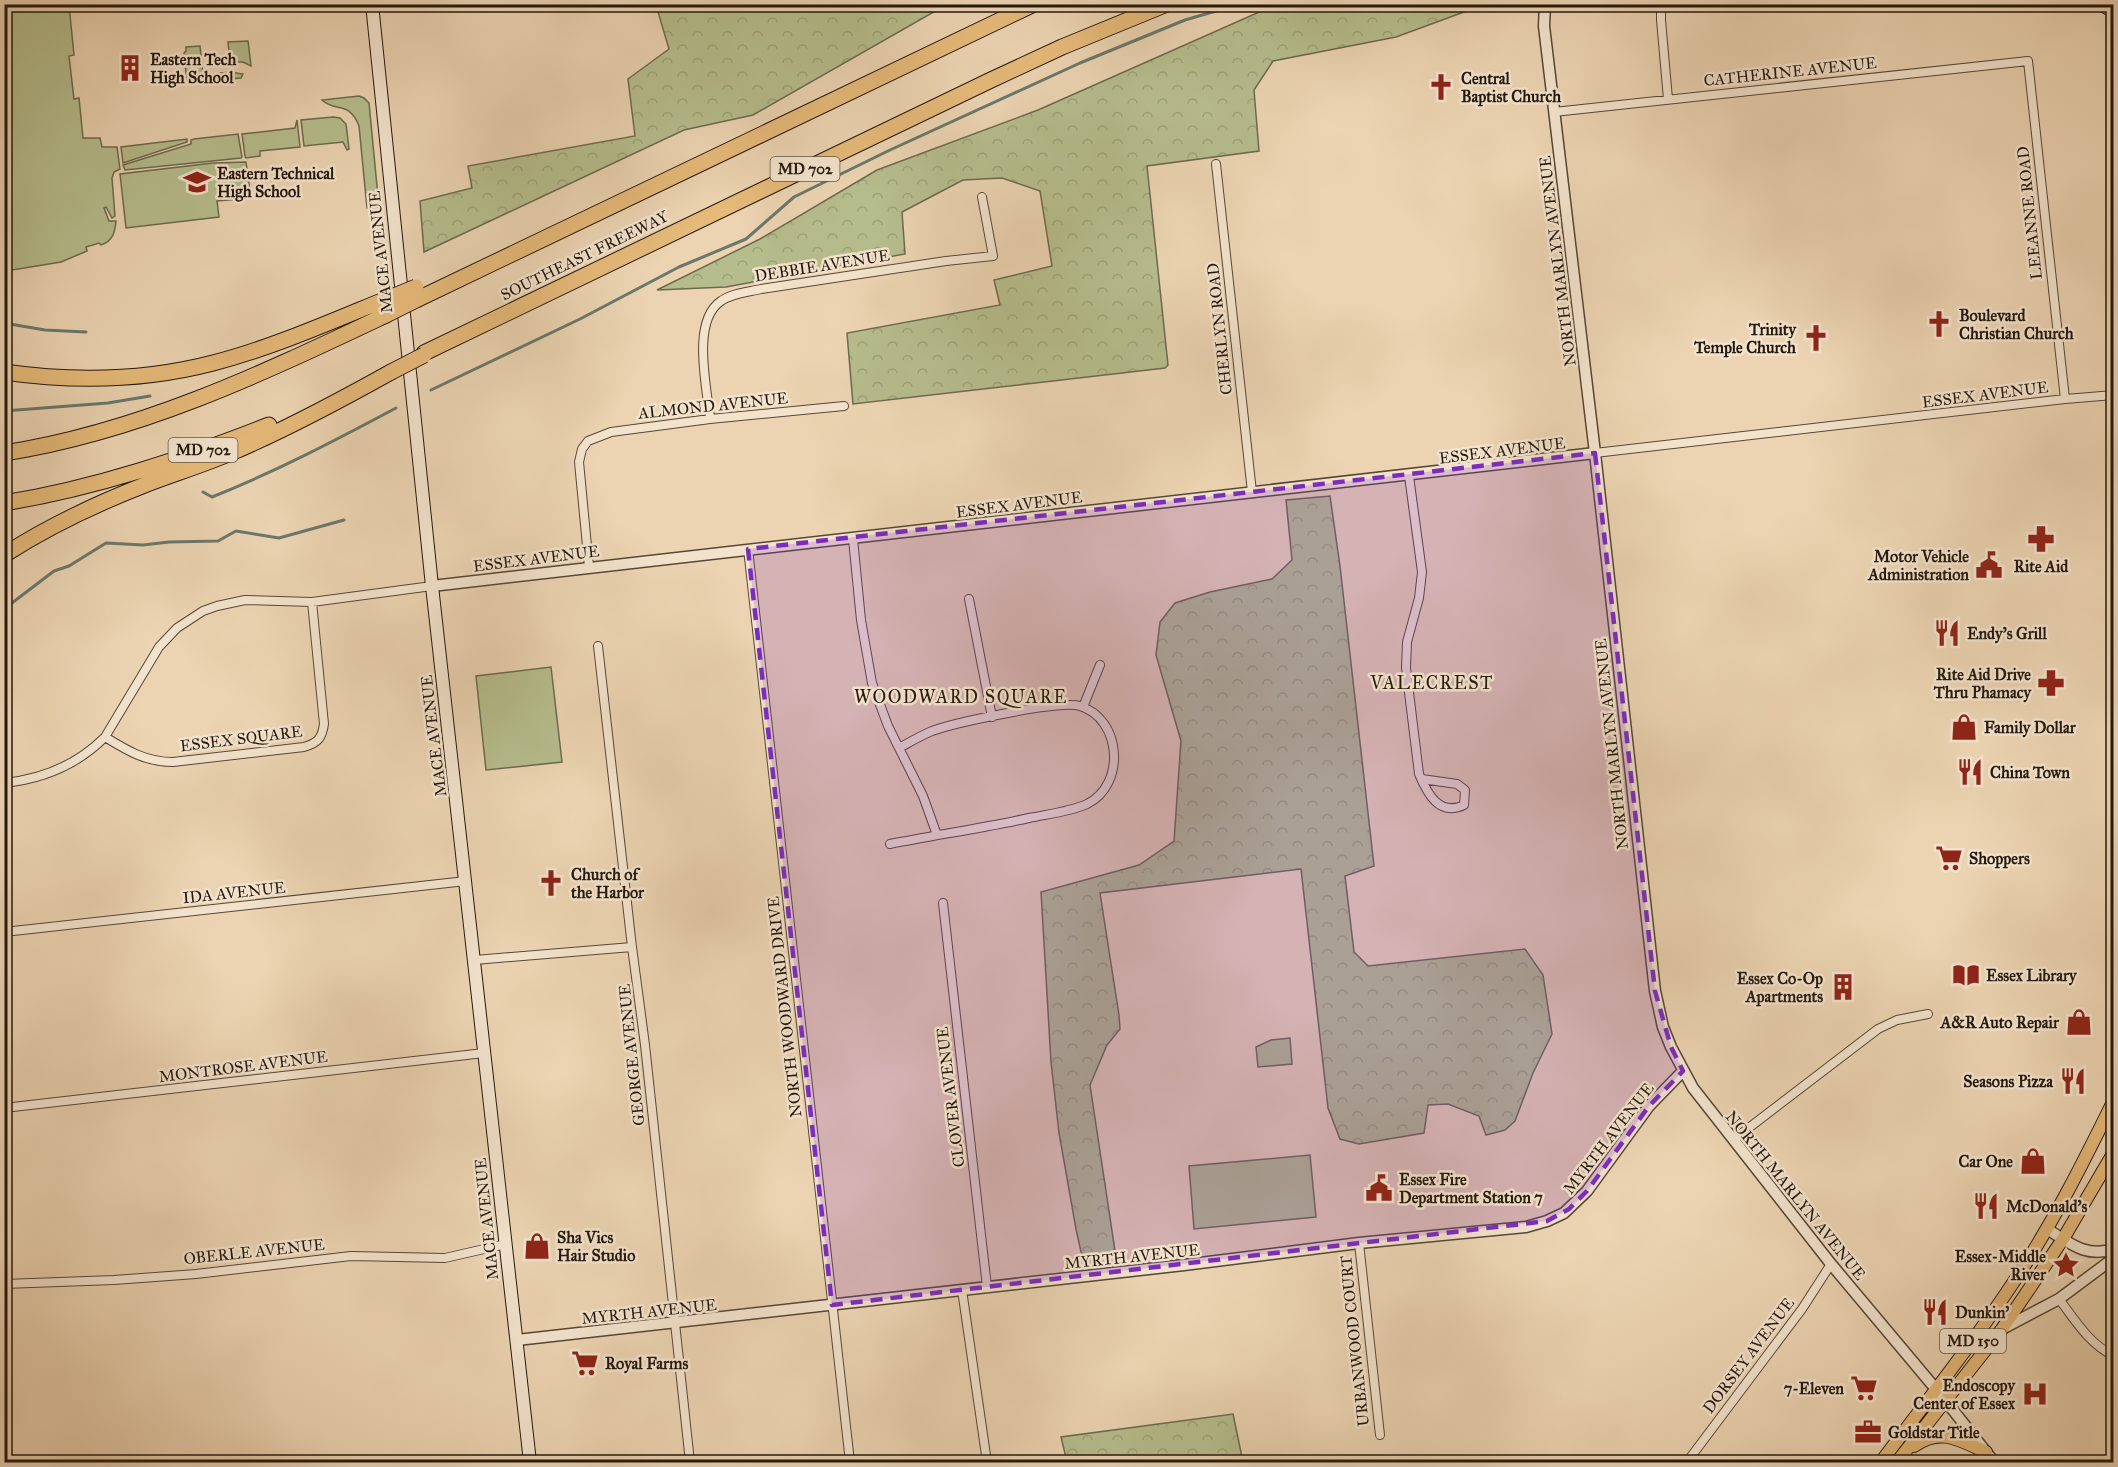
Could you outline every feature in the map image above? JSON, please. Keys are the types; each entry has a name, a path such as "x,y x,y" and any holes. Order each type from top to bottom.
{"highway":[{"name":"SOUTHEAST FREEWAY","path":"385,308 541,240 1034,4"},
{"name":"SOUTHEAST FREEWAY","path":"4,503 80,489 129,476 276,422 391,370 991,80 1062,47 1167,4"},
{"path":"2103,4 2114,10"},
{"path":"4,372 58,378 97,379 154,375 240,355 385,308"},
{"path":"4,453 65,441 112,428 207,396 256,376 385,308"},
{"path":"4,555 53,527 122,495 280,431 323,410 391,370"}],"main road":[{"name":"MACE AVENUE","path":"372,4 432,586 530,1462"},
{"name":"MD 150","path":"1881,1462 1984,1325 2047,1229 2086,1158 2114,1100"},
{"name":"MD 150","path":"1897,1462 2002,1329 2063,1239 2114,1152"},
{"path":"1905,1451 1923,1439 1934,1435 1962,1441 1990,1457"}],"street":[{"name":"NORTH MARLYN AVENUE","path":"1545,4 1544,26 1595,453 1655,991 1663,1027 1693,1088 1831,1264 1990,1457"},
{"path":"1661,4 1668,99"},
{"name":"CATHERINE AVENUE","path":"1554,112 2028,61"},
{"name":"LEEANNE ROAD","path":"2028,61 2065,399"},
{"name":"CHERLYN ROAD","path":"1216,164 1252,492"},
{"name":"DEBBIE AVENUE","path":"710,419 703,336 707,317 719,302 735,295 761,289 993,256 982,196"},
{"name":"ESSEX AVENUE","path":"4,783 36,779 58,770 90,750 105,737 167,637 190,619 217,606 245,600 312,602 589,567 2114,395"},
{"name":"ALMOND AVENUE","path":"589,567 579,462 582,449 588,441 611,432 710,419 844,406"},
{"path":"1409,476 1422,572 1419,598 1407,642 1406,669 1422,779 1431,797 1445,808 1456,809 1464,805 1465,790 1457,784 1422,779"},
{"path":"853,539 868,669 882,713 923,796 937,835"},
{"name":"NORTH WOODWARD DRIVE","path":"748,549 849,1462"},
{"path":"969,599 992,717"},
{"name":"ESSEX SQUARE","path":"105,737 143,759 159,762 304,747 316,742 322,736 324,724 312,602"},
{"name":"GEORGE AVENUE","path":"598,646 645,1045 690,1462"},
{"path":"1083,707 1100,665"},
{"path":"890,844 1066,811 1088,803 1103,792 1112,772 1115,750 1102,722 1083,707 1076,705 1063,705 992,717 942,728 922,735 899,748"},
{"name":"IDA AVENUE","path":"4,932 466,881"},
{"name":"CLOVER AVENUE","path":"943,903 987,1287"},
{"path":"475,960 632,947"},
{"path":"1733,1140 1878,1029 1897,1020 1928,1014"},
{"name":"MONTROSE AVENUE","path":"4,1108 484,1053"},
{"name":"MYRTH AVENUE","path":"517,1340 675,1324 1359,1243 1526,1227 1564,1213 1587,1191 1649,1106 1683,1071"},
{"path":"2047,1229 2082,1250 2101,1253 2114,1249"},
{"name":"URBANWOOD COURT","path":"1359,1243 1380,1435"},
{"name":"OBERLE AVENUE","path":"4,1284 196,1274 351,1256 445,1258 506,1244"},
{"path":"2002,1329 2060,1299 2114,1258"},
{"name":"DORSEY AVENUE","path":"1687,1462 1802,1309 1831,1264"},
{"path":"962,1290 987,1462"},
{"path":"2060,1299 2090,1339 2114,1356"}],"highlighted area":[{"path":"1595,453 1655,991 1671,1047 1683,1071 1649,1106 1587,1191 1569,1209 1547,1221 832,1305 748,549"}],"green space":[{"path":"1299,4 1483,5 1396,37 1273,61 1254,90 1259,151 1147,166 1168,365 1165,368 853,404 847,333 1000,305 994,280 1052,266 1040,191 1002,178 963,180 902,212 905,254 726,287 657,290 760,239 877,170 1038,110 1266,9"},
{"path":"4,5 69,5 74,55 69,56 74,99 79,98 83,138 100,138 102,147 117,147 120,169 114,172 112,178 115,216 112,218 106,207 104,208 109,221 116,221 111,239 101,245 99,243 86,247 87,251 61,262 12,270 4,270"},
{"path":"656,5 946,5 753,115 684,130 424,252 420,201 472,188 468,166 635,136 628,79 669,49"},
{"path":"248,41 251,66 243,62 230,62 228,42"},
{"path":"200,46 203,75 230,72 243,74 241,78 187,83 184,53 186,47"},
{"path":"359,96 369,103 379,207 367,208 359,126 355,118 347,110 327,104 322,100"},
{"path":"340,118 346,124 349,149 347,150 343,142 304,146 301,120"},
{"path":"297,120 300,147 260,151 260,156 246,158 242,134 295,128"},
{"path":"238,134 241,158 125,170 123,165 191,144 191,140 194,139"},
{"path":"187,139 187,142 123,163 121,147"},
{"path":"246,162 251,198 217,201 219,217 126,228 120,174 213,163"},
{"path":"1330,496 1374,866 1345,876 1354,952 1368,966 1525,949 1543,975 1552,1034 1533,1073 1515,1121 1505,1130 1486,1135 1479,1116 1448,1104 1428,1105 1424,1133 1359,1144 1340,1139 1328,1108 1301,869 1100,893 1120,1029 1107,1045 1090,1085 1115,1251 1085,1257 1081,1252 1076,1229 1059,1133 1051,1062 1041,892 1139,865 1174,841 1181,741 1156,655 1160,622 1175,603 1210,592 1272,579 1292,560 1286,500"},
{"path":"551,667 562,762 486,770 476,676"},
{"path":"1290,1038 1292,1064 1258,1067 1256,1047 1271,1040"},
{"path":"1310,1155 1316,1217 1194,1229 1189,1166"},
{"path":"1233,1414 1243,1462 1067,1462 1061,1437"}],"waterway":[{"path":"431,390 580,319 679,267 746,239 794,197 890,150 1080,63 1185,20 1240,4"},
{"path":"4,323 45,330 86,332"},
{"path":"4,411 108,403 150,396"},
{"path":"203,492 212,497 259,477 396,408"},
{"path":"4,609 54,571 69,566 106,543 143,545 218,541 236,531 279,538 344,520"}],"place":[{"name":"Eastern Tech High School","path":"130,68"},
{"name":"Central Baptist Church","path":"1441,87"},
{"name":"Eastern Technical High School","path":"197,182"},
{"name":"Boulevard Christian Church","path":"1939,324"},
{"name":"Trinity Temple Church","path":"1816,338"},
{"name":"Rite Aid","path":"2041,539"},
{"name":"Motor Vehicle Administration","path":"1989,565"},
{"name":"Endy’s Grill","path":"1947,633"},
{"name":"Rite Aid Drive Thru Phamacy","path":"2051,683"},
{"name":"Family Dollar","path":"1964,727"},
{"name":"China Town","path":"1970,772"},
{"name":"Shoppers","path":"1949,858"},
{"name":"Church of the Harbor","path":"551,883"},
{"name":"Essex Library","path":"1966,975"},
{"name":"Essex Co-Op Apartments","path":"1843,987"},
{"name":"A&R Auto Repair","path":"2079,1022"},
{"name":"Seasons Pizza","path":"2073,1081"},
{"name":"Car One","path":"2033,1161"},
{"name":"Essex Fire Department Station 7","path":"1379,1188"},
{"name":"McDonald's","path":"1986,1206"},
{"name":"Sha Vics Hair Studio","path":"537,1246"},
{"name":"Essex-Middle River","path":"2066,1265"},
{"name":"Dunkin'","path":"1935,1312"},
{"name":"Royal Farms","path":"585,1363"},
{"name":"7-Eleven","path":"1864,1388"},
{"name":"Endoscopy Center of Essex","path":"2035,1394"},
{"name":"Goldstar Title","path":"1868,1432"}],"district":[{"name":"VALECREST","path":"1432,683"},
{"name":"WOODWARD SQUARE","path":"961,697"}]}
